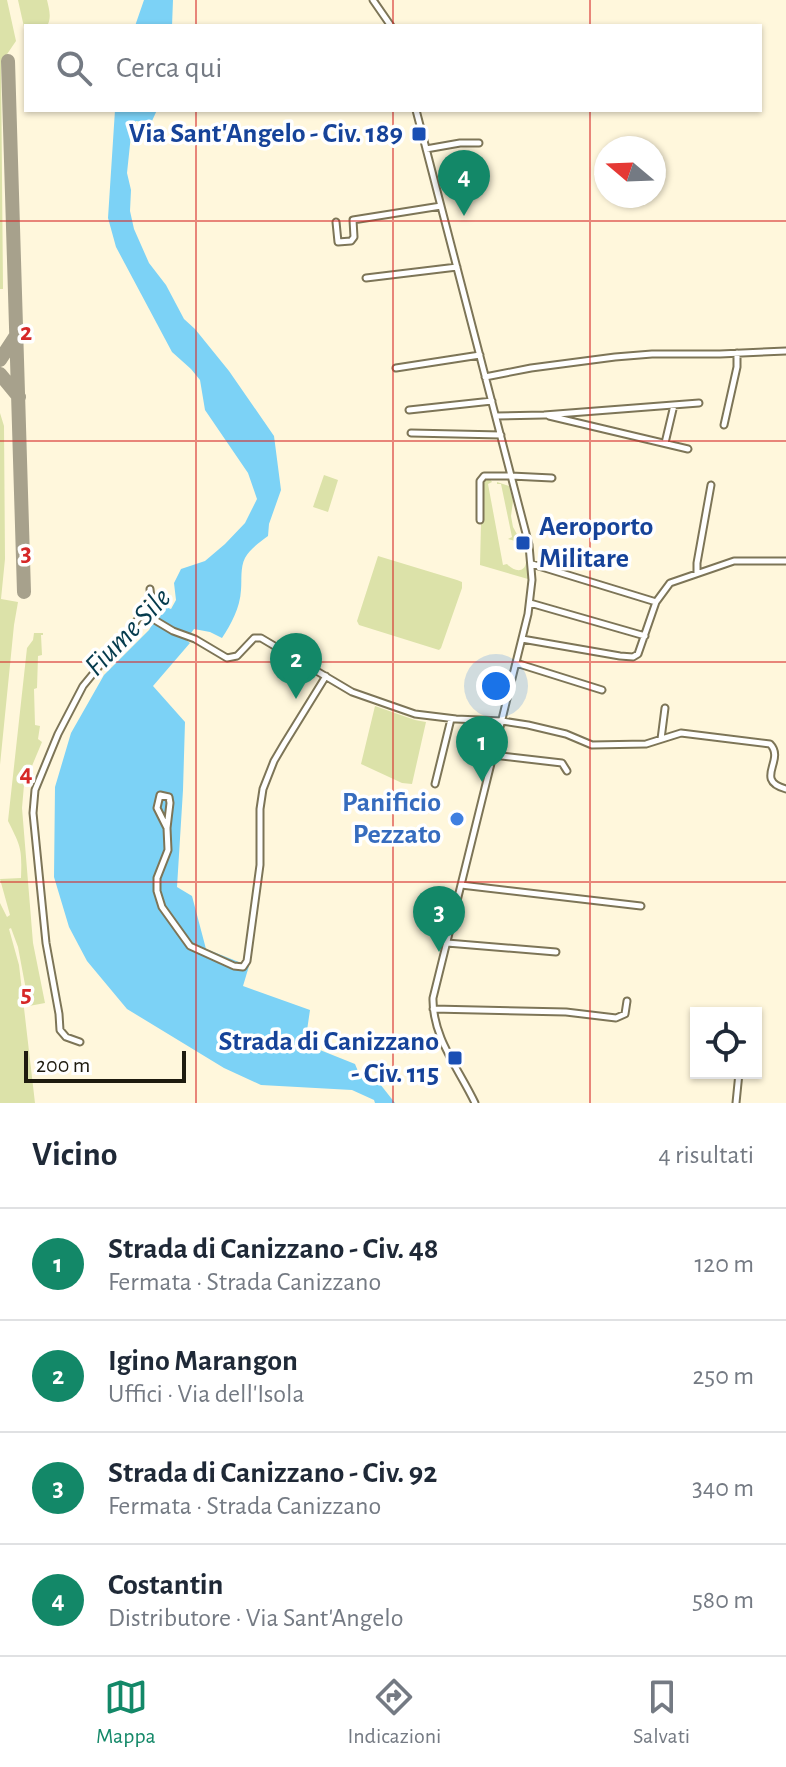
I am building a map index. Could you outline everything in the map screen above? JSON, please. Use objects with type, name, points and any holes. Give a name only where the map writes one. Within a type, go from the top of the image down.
[{"type":"street","points":[[373,0],[382,6],[390,24]]},
{"type":"street","points":[[417,112],[532,564],[530,603],[522,639],[434,992],[433,1009],[440,1037],[475,1103]]},
{"type":"street","points":[[426,149],[479,143]]},
{"type":"street","points":[[336,222],[338,242],[351,241],[354,237],[353,220],[441,206]]},
{"type":"street","points":[[366,278],[457,267]]},
{"type":"street","points":[[485,377],[615,357],[786,351]]},
{"type":"street","points":[[724,425],[737,367],[737,353]]},
{"type":"street","points":[[396,368],[480,355]]},
{"type":"street","points":[[409,410],[492,401]]},
{"type":"street","points":[[496,416],[699,403]]},
{"type":"street","points":[[665,443],[674,405]]},
{"type":"street","points":[[544,415],[688,449]]},
{"type":"street","points":[[411,433],[501,435]]},
{"type":"street","points":[[480,520],[481,479],[485,476],[552,478]]},
{"type":"street","points":[[697,573],[711,485]]},
{"type":"street","points":[[522,639],[629,657],[638,654],[656,602],[670,583],[734,561],[786,561]]},
{"type":"street","points":[[532,564],[656,602]]},
{"type":"street","points":[[80,1042],[61,1034],[60,1030],[46,943],[33,801],[42,771],[83,686],[143,613],[151,599],[150,589]]},
{"type":"street","points":[[530,603],[645,636]]},
{"type":"street","points":[[143,613],[229,659],[237,656],[252,640],[261,638],[352,692],[415,714],[528,725],[566,734],[592,745],[646,744],[681,733],[770,744],[776,753],[772,782],[786,789]]},
{"type":"street","points":[[516,663],[602,690]]},
{"type":"street","points":[[167,828],[157,808],[160,795],[169,797],[170,803],[168,850],[157,878],[162,907],[190,946],[243,967],[247,961],[260,865],[263,789],[279,752],[326,676]]},
{"type":"street","points":[[661,739],[665,708]]},
{"type":"street","points":[[435,784],[451,719]]},
{"type":"street","points":[[493,755],[562,763],[567,771]]},
{"type":"street","points":[[461,885],[641,906]]},
{"type":"street","points":[[447,943],[556,952]]},
{"type":"street","points":[[433,1009],[566,1012],[616,1018],[625,1014],[627,1001]]},
{"type":"street","points":[[736,1103],[738,1079]]},
{"type":"green space","points":[[0,0],[7,0],[16,41],[1,63],[3,289],[0,289]]},
{"type":"green space","points":[[18,0],[47,0],[48,24],[24,24],[24,27]]},
{"type":"green space","points":[[0,413],[4,426],[5,559],[1,599],[18,602],[0,765]]},
{"type":"green space","points":[[324,475],[338,480],[328,512],[313,507]]},
{"type":"green space","points":[[484,479],[492,482],[488,484],[503,565],[521,570],[526,560],[528,579],[480,565]]},
{"type":"green space","points":[[497,482],[509,486],[513,501],[513,527],[522,543],[508,539],[512,537],[501,484]]},
{"type":"green space","points":[[378,556],[462,582],[439,650],[359,625],[357,621]]},
{"type":"green space","points":[[34,633],[43,633],[42,655],[38,656],[37,688],[34,689],[35,725],[40,726],[38,739],[42,742],[24,785],[22,808],[33,943],[45,1003],[29,1006],[18,947],[11,928],[19,965],[35,1103],[0,1103],[0,903],[7,917],[10,915],[0,879],[21,878],[20,848],[8,821],[27,648]]},
{"type":"green space","points":[[375,706],[426,722],[412,784],[402,783],[361,764]]},
{"type":"water","points":[[144,0],[173,0],[172,24],[136,24]]},
{"type":"water","points":[[115,112],[156,112],[149,123],[136,121],[131,135],[127,173],[134,229],[149,263],[166,285],[184,319],[229,371],[274,436],[281,490],[268,536],[252,549],[243,562],[239,603],[222,638],[194,629],[186,640],[190,643],[153,686],[185,722],[177,887],[192,896],[206,949],[249,966],[243,986],[310,1010],[305,1044],[355,1064],[360,1076],[380,1084],[395,1103],[375,1103],[352,1090],[261,1085],[224,1068],[127,1009],[87,961],[69,927],[54,877],[55,787],[71,733],[104,675],[149,630],[163,606],[171,609],[176,600],[174,583],[181,569],[205,561],[225,544],[245,523],[257,499],[248,473],[205,410],[200,380],[172,352],[116,247],[108,218]]},
{"type":"taxiway","points":[[8,61],[24,592]]},
{"type":"taxiway","points":[[0,360],[17,334]]},
{"type":"taxiway","points":[[0,374],[19,397]]},
{"type":"place","name":"Via Sant'Angelo - Civ. 189","points":[[419,134]]},
{"type":"place","name":"Costantin","points":[[464,216]]},
{"type":"place","name":"Aeroporto Militare","points":[[523,543]]},
{"type":"place","name":"Igino Marangon","points":[[296,699]]},
{"type":"place","name":"Strada di Canizzano - Civ. 48","points":[[482,782]]},
{"type":"place","name":"Panificio Pezzato","points":[[457,819]]},
{"type":"place","name":"Strada di Canizzano - Civ. 92","points":[[439,952]]},
{"type":"place","name":"Strada di Canizzano - Civ. 115","points":[[455,1058]]},
{"type":"water label","name":"Fiume Sile","points":[[128,632]]}]
